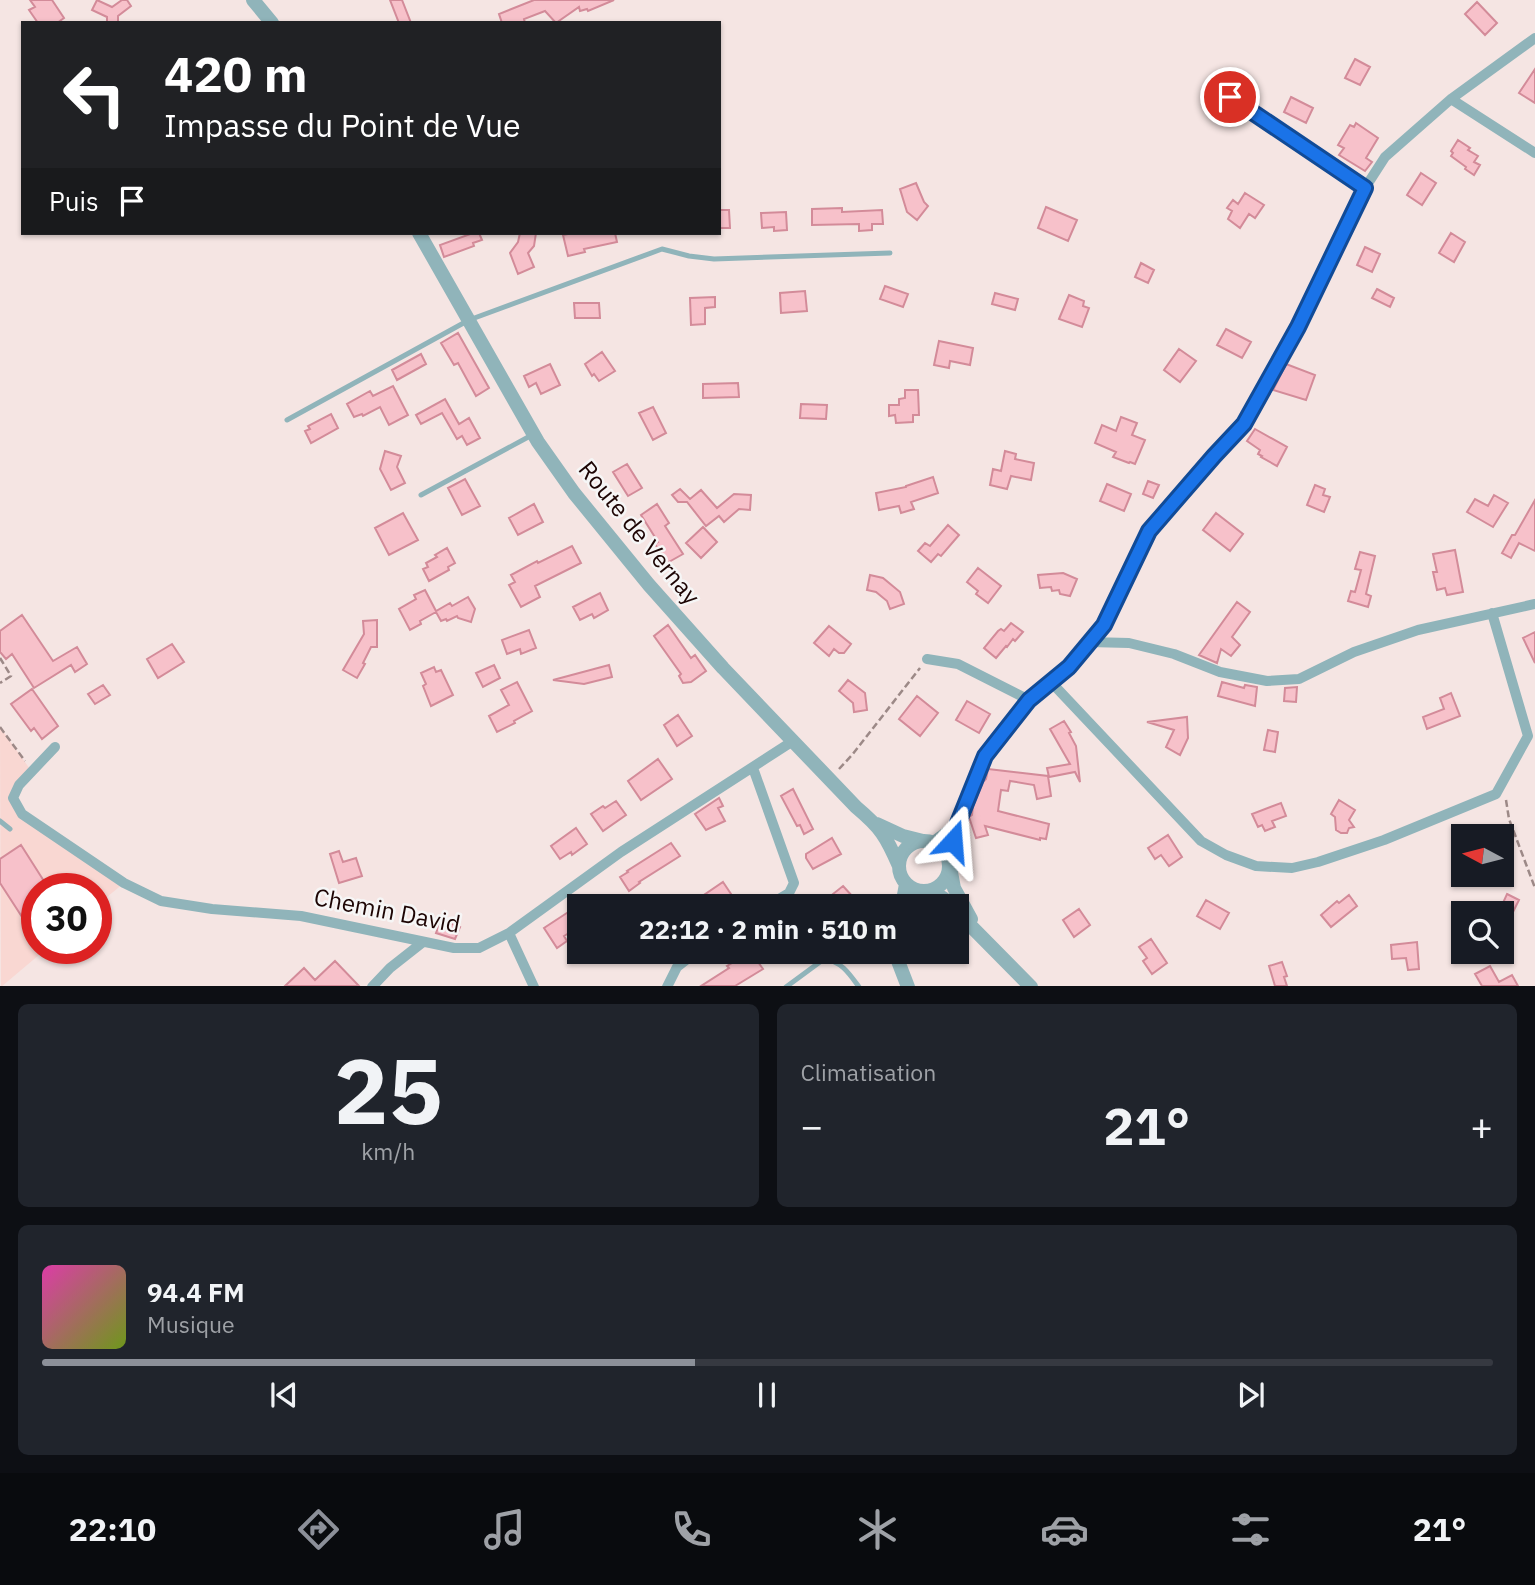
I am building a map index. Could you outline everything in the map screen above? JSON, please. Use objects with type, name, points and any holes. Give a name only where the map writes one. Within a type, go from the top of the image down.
[{"type":"street","points":[[253,0],[270,21]]},
{"type":"street","points":[[924,894],[944,882],[958,823],[985,756],[1029,700],[1069,667],[1104,625],[1149,531],[1244,424],[1298,327],[1365,188],[1385,157],[1451,99],[1535,38]]},
{"type":"street","points":[[1451,99],[1535,153]]},
{"type":"street","name":"Route de Vernay","points":[[420,235],[533,435],[574,493],[649,585],[723,668],[856,807],[876,824],[888,840],[899,866]]},
{"type":"street","points":[[1089,642],[1129,643],[1174,654],[1220,672],[1267,681],[1299,679],[1354,652],[1418,630],[1535,604]]},
{"type":"street","points":[[1051,682],[1201,841],[1226,855],[1256,866],[1292,868],[1384,840],[1496,794],[1528,736],[1492,613]]},
{"type":"street","points":[[927,659],[958,664],[1029,700]]},
{"type":"street","name":"Chemin David","points":[[55,747],[19,785],[13,798],[22,814],[124,883],[162,901],[212,909],[301,916],[454,948],[479,948],[509,933],[621,852],[793,741]]},
{"type":"street","points":[[753,768],[794,883],[787,894]]},
{"type":"street","points":[[934,894],[906,884],[900,872],[901,858],[910,845],[929,842],[958,823]]},
{"type":"street","name":"Route de Vernay","points":[[876,824],[903,836],[929,842]]},
{"type":"street","points":[[929,842],[943,849],[954,888],[976,929]]},
{"type":"street","points":[[904,894],[906,884]]},
{"type":"street","points":[[969,923],[1031,986]]},
{"type":"street","points":[[509,933],[534,986]]},
{"type":"street","points":[[372,986],[423,942]]},
{"type":"street","points":[[667,986],[681,964]]},
{"type":"street","points":[[899,964],[908,986]]},
{"type":"lane","points":[[1230,97],[1365,188]]},
{"type":"lane","points":[[287,420],[469,320],[662,249],[714,259],[890,253]]},
{"type":"lane","points":[[421,495],[533,435]]},
{"type":"lane","points":[[0,821],[10,829]]},
{"type":"lane","points":[[786,986],[824,959],[841,964],[859,986]]},
{"type":"path","points":[[0,658],[11,676],[0,683]]},
{"type":"path","points":[[830,779],[927,659]]},
{"type":"path","points":[[0,727],[32,772]]},
{"type":"path","points":[[1503,783],[1509,819],[1535,888]]},
{"type":"shaded area","points":[[0,727],[32,772],[13,798],[22,814],[109,873],[21,873],[21,964],[28,964],[2,986]]},
{"type":"shaded area","points":[[112,875],[124,883],[112,893]]},
{"type":"building","points":[[30,0],[52,0],[64,18],[60,21],[37,21],[29,10],[35,7]]},
{"type":"building","points":[[97,0],[112,7],[122,0],[127,0],[131,6],[118,16],[118,21],[107,21],[107,17],[92,10]]},
{"type":"building","points":[[390,0],[402,0],[410,21],[398,21]]},
{"type":"building","points":[[534,0],[614,0],[588,11],[580,11],[579,7],[559,21],[554,21],[545,11],[524,21],[501,21],[499,14]]},
{"type":"building","points":[[1477,2],[1497,23],[1485,35],[1465,14]]},
{"type":"building","points":[[1355,59],[1370,67],[1360,85],[1345,78]]},
{"type":"building","points":[[1535,69],[1535,103],[1519,93]]},
{"type":"building","points":[[1291,97],[1313,108],[1306,123],[1284,112]]},
{"type":"building","points":[[1356,123],[1378,138],[1366,158],[1372,162],[1365,171],[1339,155],[1344,148],[1338,145],[1350,125],[1354,127]]},
{"type":"building","points":[[1458,140],[1478,156],[1474,162],[1480,165],[1474,175],[1451,156]]},
{"type":"building","points":[[1421,173],[1436,183],[1422,205],[1407,195]]},
{"type":"building","points":[[916,183],[928,206],[917,220],[907,212],[900,189]]},
{"type":"building","points":[[1245,193],[1264,205],[1255,218],[1249,214],[1240,228],[1228,219],[1232,211],[1227,208],[1233,200],[1238,204]]},
{"type":"building","points":[[1046,207],[1077,220],[1068,241],[1038,228]]},
{"type":"building","points":[[842,208],[842,212],[882,210],[883,224],[872,224],[872,230],[859,231],[859,224],[812,225],[812,209]]},
{"type":"building","points":[[721,210],[729,210],[730,228],[721,228]]},
{"type":"building","points":[[786,212],[787,230],[762,228],[761,213]]},
{"type":"building","points":[[1451,233],[1465,242],[1454,262],[1439,253]]},
{"type":"building","points":[[468,235],[480,235],[482,240],[473,243],[474,246],[444,257],[440,245]]},
{"type":"building","points":[[520,235],[536,235],[534,246],[528,253],[534,267],[518,274],[510,253]]},
{"type":"building","points":[[563,235],[615,235],[617,242],[584,249],[585,252],[568,256]]},
{"type":"building","points":[[1365,247],[1380,254],[1372,272],[1357,265]]},
{"type":"building","points":[[1141,263],[1154,270],[1148,283],[1135,277]]},
{"type":"building","points":[[885,286],[908,294],[903,307],[880,299]]},
{"type":"building","points":[[1377,289],[1394,298],[1390,307],[1372,298]]},
{"type":"building","points":[[805,291],[807,311],[781,313],[780,293]]},
{"type":"building","points":[[995,293],[1018,299],[1015,310],[992,304]]},
{"type":"building","points":[[1069,295],[1084,301],[1083,306],[1089,308],[1082,327],[1059,319]]},
{"type":"building","points":[[715,297],[715,307],[705,308],[705,324],[691,325],[690,298]]},
{"type":"building","points":[[574,303],[599,303],[600,318],[575,318]]},
{"type":"building","points":[[1226,329],[1251,342],[1242,358],[1217,345]]},
{"type":"building","points":[[458,333],[489,388],[476,396],[458,363],[454,365],[441,343]]},
{"type":"building","points":[[939,341],[973,348],[970,365],[950,361],[949,368],[934,365]]},
{"type":"building","points":[[1179,349],[1196,361],[1180,382],[1164,370]]},
{"type":"building","points":[[602,352],[615,371],[599,381],[594,374],[592,376],[585,364]]},
{"type":"building","points":[[421,354],[426,364],[397,380],[392,370]]},
{"type":"building","points":[[550,364],[560,385],[541,394],[536,383],[529,387],[524,376]]},
{"type":"building","points":[[1286,364],[1315,375],[1306,400],[1273,390]]},
{"type":"building","points":[[738,383],[739,397],[703,398],[703,384]]},
{"type":"building","points":[[393,386],[408,415],[389,425],[380,407],[363,416],[354,417],[347,404],[370,391],[373,396]]},
{"type":"building","points":[[905,390],[918,390],[919,415],[913,415],[913,422],[896,423],[895,415],[889,416],[889,405],[899,405],[899,399],[905,398]]},
{"type":"building","points":[[445,399],[459,424],[469,418],[480,438],[467,445],[462,436],[457,439],[442,413],[421,424],[416,415]]},
{"type":"building","points":[[801,404],[827,405],[826,419],[800,418]]},
{"type":"building","points":[[653,407],[666,433],[653,440],[639,413]]},
{"type":"building","points":[[331,414],[338,428],[311,443],[305,431],[310,429],[308,426]]},
{"type":"building","points":[[1121,417],[1137,423],[1132,435],[1145,440],[1135,464],[1113,457],[1116,452],[1095,443],[1102,425],[1116,431]]},
{"type":"building","points":[[1255,429],[1287,447],[1277,466],[1261,457],[1258,454],[1260,450],[1247,441]]},
{"type":"building","points":[[385,451],[401,456],[397,467],[405,483],[391,490],[380,469]]},
{"type":"building","points":[[1005,451],[1016,454],[1015,459],[1034,463],[1031,480],[1011,476],[1007,489],[990,485],[993,469],[1001,471]]},
{"type":"building","points":[[627,464],[642,488],[628,496],[613,472]]},
{"type":"building","points":[[933,477],[938,493],[911,502],[914,509],[901,513],[899,506],[879,510],[876,493],[906,487]]},
{"type":"building","points":[[465,479],[480,506],[462,515],[448,488]]},
{"type":"building","points":[[1148,481],[1159,485],[1153,498],[1143,494]]},
{"type":"building","points":[[1107,484],[1131,494],[1124,511],[1100,501]]},
{"type":"building","points":[[1315,485],[1325,489],[1323,495],[1330,497],[1324,512],[1307,505]]},
{"type":"building","points":[[680,489],[690,499],[701,490],[717,508],[734,494],[751,495],[750,510],[739,509],[724,522],[719,516],[706,526],[687,502],[678,502],[672,495]]},
{"type":"building","points":[[1494,495],[1508,503],[1493,527],[1467,512],[1475,499],[1488,506]]},
{"type":"building","points":[[1535,500],[1535,551],[1519,543],[1511,558],[1502,553]]},
{"type":"building","points":[[534,504],[543,522],[518,535],[509,518]]},
{"type":"building","points":[[657,504],[669,523],[665,526],[683,554],[667,563],[641,515]]},
{"type":"building","points":[[403,513],[418,540],[389,555],[375,528]]},
{"type":"building","points":[[1216,513],[1243,534],[1230,551],[1203,530]]},
{"type":"building","points":[[948,525],[959,535],[941,556],[938,554],[931,562],[918,551],[925,543],[930,546]]},
{"type":"building","points":[[703,527],[717,542],[701,558],[686,543]]},
{"type":"building","points":[[572,546],[581,563],[535,586],[540,597],[521,607],[509,585],[515,582],[511,575]]},
{"type":"building","points":[[447,548],[455,563],[448,567],[449,570],[429,581],[423,569],[428,567],[426,563]]},
{"type":"building","points":[[1455,550],[1463,592],[1447,595],[1445,588],[1437,590],[1433,554]]},
{"type":"building","points":[[1360,552],[1375,556],[1366,594],[1371,596],[1368,607],[1348,601],[1351,591],[1355,592],[1361,570],[1355,569]]},
{"type":"building","points":[[978,568],[1001,586],[988,603],[976,594],[978,591],[967,582]]},
{"type":"building","points":[[1063,573],[1077,579],[1070,596],[1060,594],[1059,590],[1052,591],[1051,587],[1040,588],[1038,575]]},
{"type":"building","points":[[870,575],[883,578],[900,592],[904,604],[890,609],[887,601],[876,592],[867,590]]},
{"type":"building","points":[[425,590],[436,611],[468,597],[475,609],[471,622],[457,616],[441,621],[436,612],[410,630],[399,609],[416,599],[414,595]]},
{"type":"building","points":[[600,593],[608,610],[594,618],[592,614],[580,620],[573,607]]},
{"type":"building","points":[[1237,602],[1250,612],[1232,637],[1240,645],[1231,656],[1221,649],[1217,663],[1199,655]]},
{"type":"building","points":[[22,615],[53,661],[77,647],[87,664],[75,672],[71,665],[34,688],[12,654],[6,659],[0,652],[0,631]]},
{"type":"building","points":[[377,620],[377,647],[371,647],[357,678],[343,670],[364,634],[363,621]]},
{"type":"building","points":[[1011,623],[1023,632],[996,658],[984,648],[998,631],[1004,631]]},
{"type":"building","points":[[668,625],[691,658],[695,655],[706,671],[691,682],[683,683],[679,676],[681,674],[654,636]]},
{"type":"building","points":[[829,626],[851,644],[844,653],[834,649],[829,656],[814,643]]},
{"type":"building","points":[[529,630],[536,648],[521,654],[520,649],[507,654],[502,640]]},
{"type":"building","points":[[1535,632],[1535,663],[1523,638]]},
{"type":"building","points":[[172,644],[184,662],[158,678],[147,659]]},
{"type":"building","points":[[494,665],[500,678],[483,687],[476,673]]},
{"type":"building","points":[[609,665],[612,677],[584,684],[553,680]]},
{"type":"building","points":[[434,667],[436,672],[441,670],[453,695],[431,706],[421,673]]},
{"type":"building","points":[[848,680],[865,693],[867,710],[854,712],[853,703],[839,691]]},
{"type":"building","points":[[517,682],[532,711],[497,732],[489,716],[509,705],[501,690]]},
{"type":"building","points":[[1222,682],[1244,688],[1245,685],[1257,687],[1255,706],[1218,696]]},
{"type":"building","points":[[103,685],[110,695],[95,704],[88,694]]},
{"type":"building","points":[[1297,687],[1296,702],[1284,701],[1285,688]]},
{"type":"building","points":[[32,689],[58,726],[42,739],[34,728],[31,731],[11,704]]},
{"type":"building","points":[[1451,693],[1460,716],[1427,729],[1423,717],[1444,709],[1440,698]]},
{"type":"building","points":[[917,696],[938,713],[920,736],[899,719]]},
{"type":"building","points":[[967,701],[990,714],[979,733],[956,720]]},
{"type":"building","points":[[678,715],[692,736],[677,746],[664,725]]},
{"type":"building","points":[[1187,717],[1188,738],[1180,755],[1166,747],[1174,730],[1147,722]]},
{"type":"building","points":[[1064,721],[1076,746],[1080,782],[1075,772],[1049,777],[1047,768],[1070,764],[1050,729]]},
{"type":"building","points":[[1268,730],[1278,732],[1275,752],[1264,750]]},
{"type":"building","points":[[658,759],[672,779],[641,800],[628,781]]},
{"type":"building","points":[[988,769],[1048,776],[1051,796],[1037,799],[1034,785],[1010,781],[1008,791],[1001,790],[998,811],[1049,824],[1046,839],[1040,840],[985,826],[988,835],[976,838],[969,817]]},
{"type":"building","points":[[793,789],[813,829],[804,834],[781,796]]},
{"type":"building","points":[[719,798],[723,806],[718,808],[725,821],[706,830],[695,814]]},
{"type":"building","points":[[1339,800],[1355,810],[1349,820],[1354,827],[1349,828],[1347,833],[1336,830],[1335,817],[1331,814]]},
{"type":"building","points":[[616,801],[626,815],[603,831],[591,814]]},
{"type":"building","points":[[1281,803],[1286,816],[1272,821],[1275,827],[1265,831],[1262,825],[1258,827],[1252,814]]},
{"type":"building","points":[[576,828],[587,844],[572,855],[571,852],[560,859],[551,846]]},
{"type":"building","points":[[1168,835],[1182,857],[1169,866],[1161,855],[1155,859],[1148,848]]},
{"type":"building","points":[[832,838],[841,854],[813,869],[806,854]]},
{"type":"building","points":[[671,843],[680,856],[629,891],[620,877]]},
{"type":"building","points":[[21,845],[39,873],[21,873],[21,915],[0,883],[0,859]]},
{"type":"building","points":[[339,851],[343,862],[356,858],[362,876],[339,883],[330,854]]},
{"type":"building","points":[[723,882],[731,894],[705,894]]},
{"type":"building","points":[[843,886],[850,894],[833,894]]},
{"type":"building","points":[[1507,894],[1519,900],[1514,910],[1514,901],[1504,901]]},
{"type":"building","points":[[1349,895],[1357,906],[1331,927],[1321,915]]},
{"type":"building","points":[[1206,900],[1229,913],[1220,929],[1197,916]]},
{"type":"building","points":[[1079,909],[1090,925],[1074,937],[1063,920]]},
{"type":"building","points":[[567,913],[567,934],[564,936],[567,941],[557,948],[544,928]]},
{"type":"building","points":[[441,920],[460,927],[455,939],[436,933]]},
{"type":"building","points":[[1151,939],[1167,963],[1152,974],[1143,961],[1147,958],[1139,947]]},
{"type":"building","points":[[1417,942],[1419,969],[1408,970],[1406,958],[1392,959],[1391,945]]},
{"type":"building","points":[[335,961],[359,986],[285,986],[304,968],[315,980]]},
{"type":"building","points":[[1282,962],[1287,986],[1275,986],[1269,966]]},
{"type":"building","points":[[759,964],[763,969],[735,986],[701,986],[729,968],[727,966]]},
{"type":"building","points":[[1490,966],[1499,982],[1512,975],[1518,986],[1482,986],[1475,974]]},
{"type":"route","points":[[953,841],[985,756],[1029,700],[1069,667],[1104,625],[1149,531],[1244,424],[1298,327],[1365,188],[1230,97]]}]
